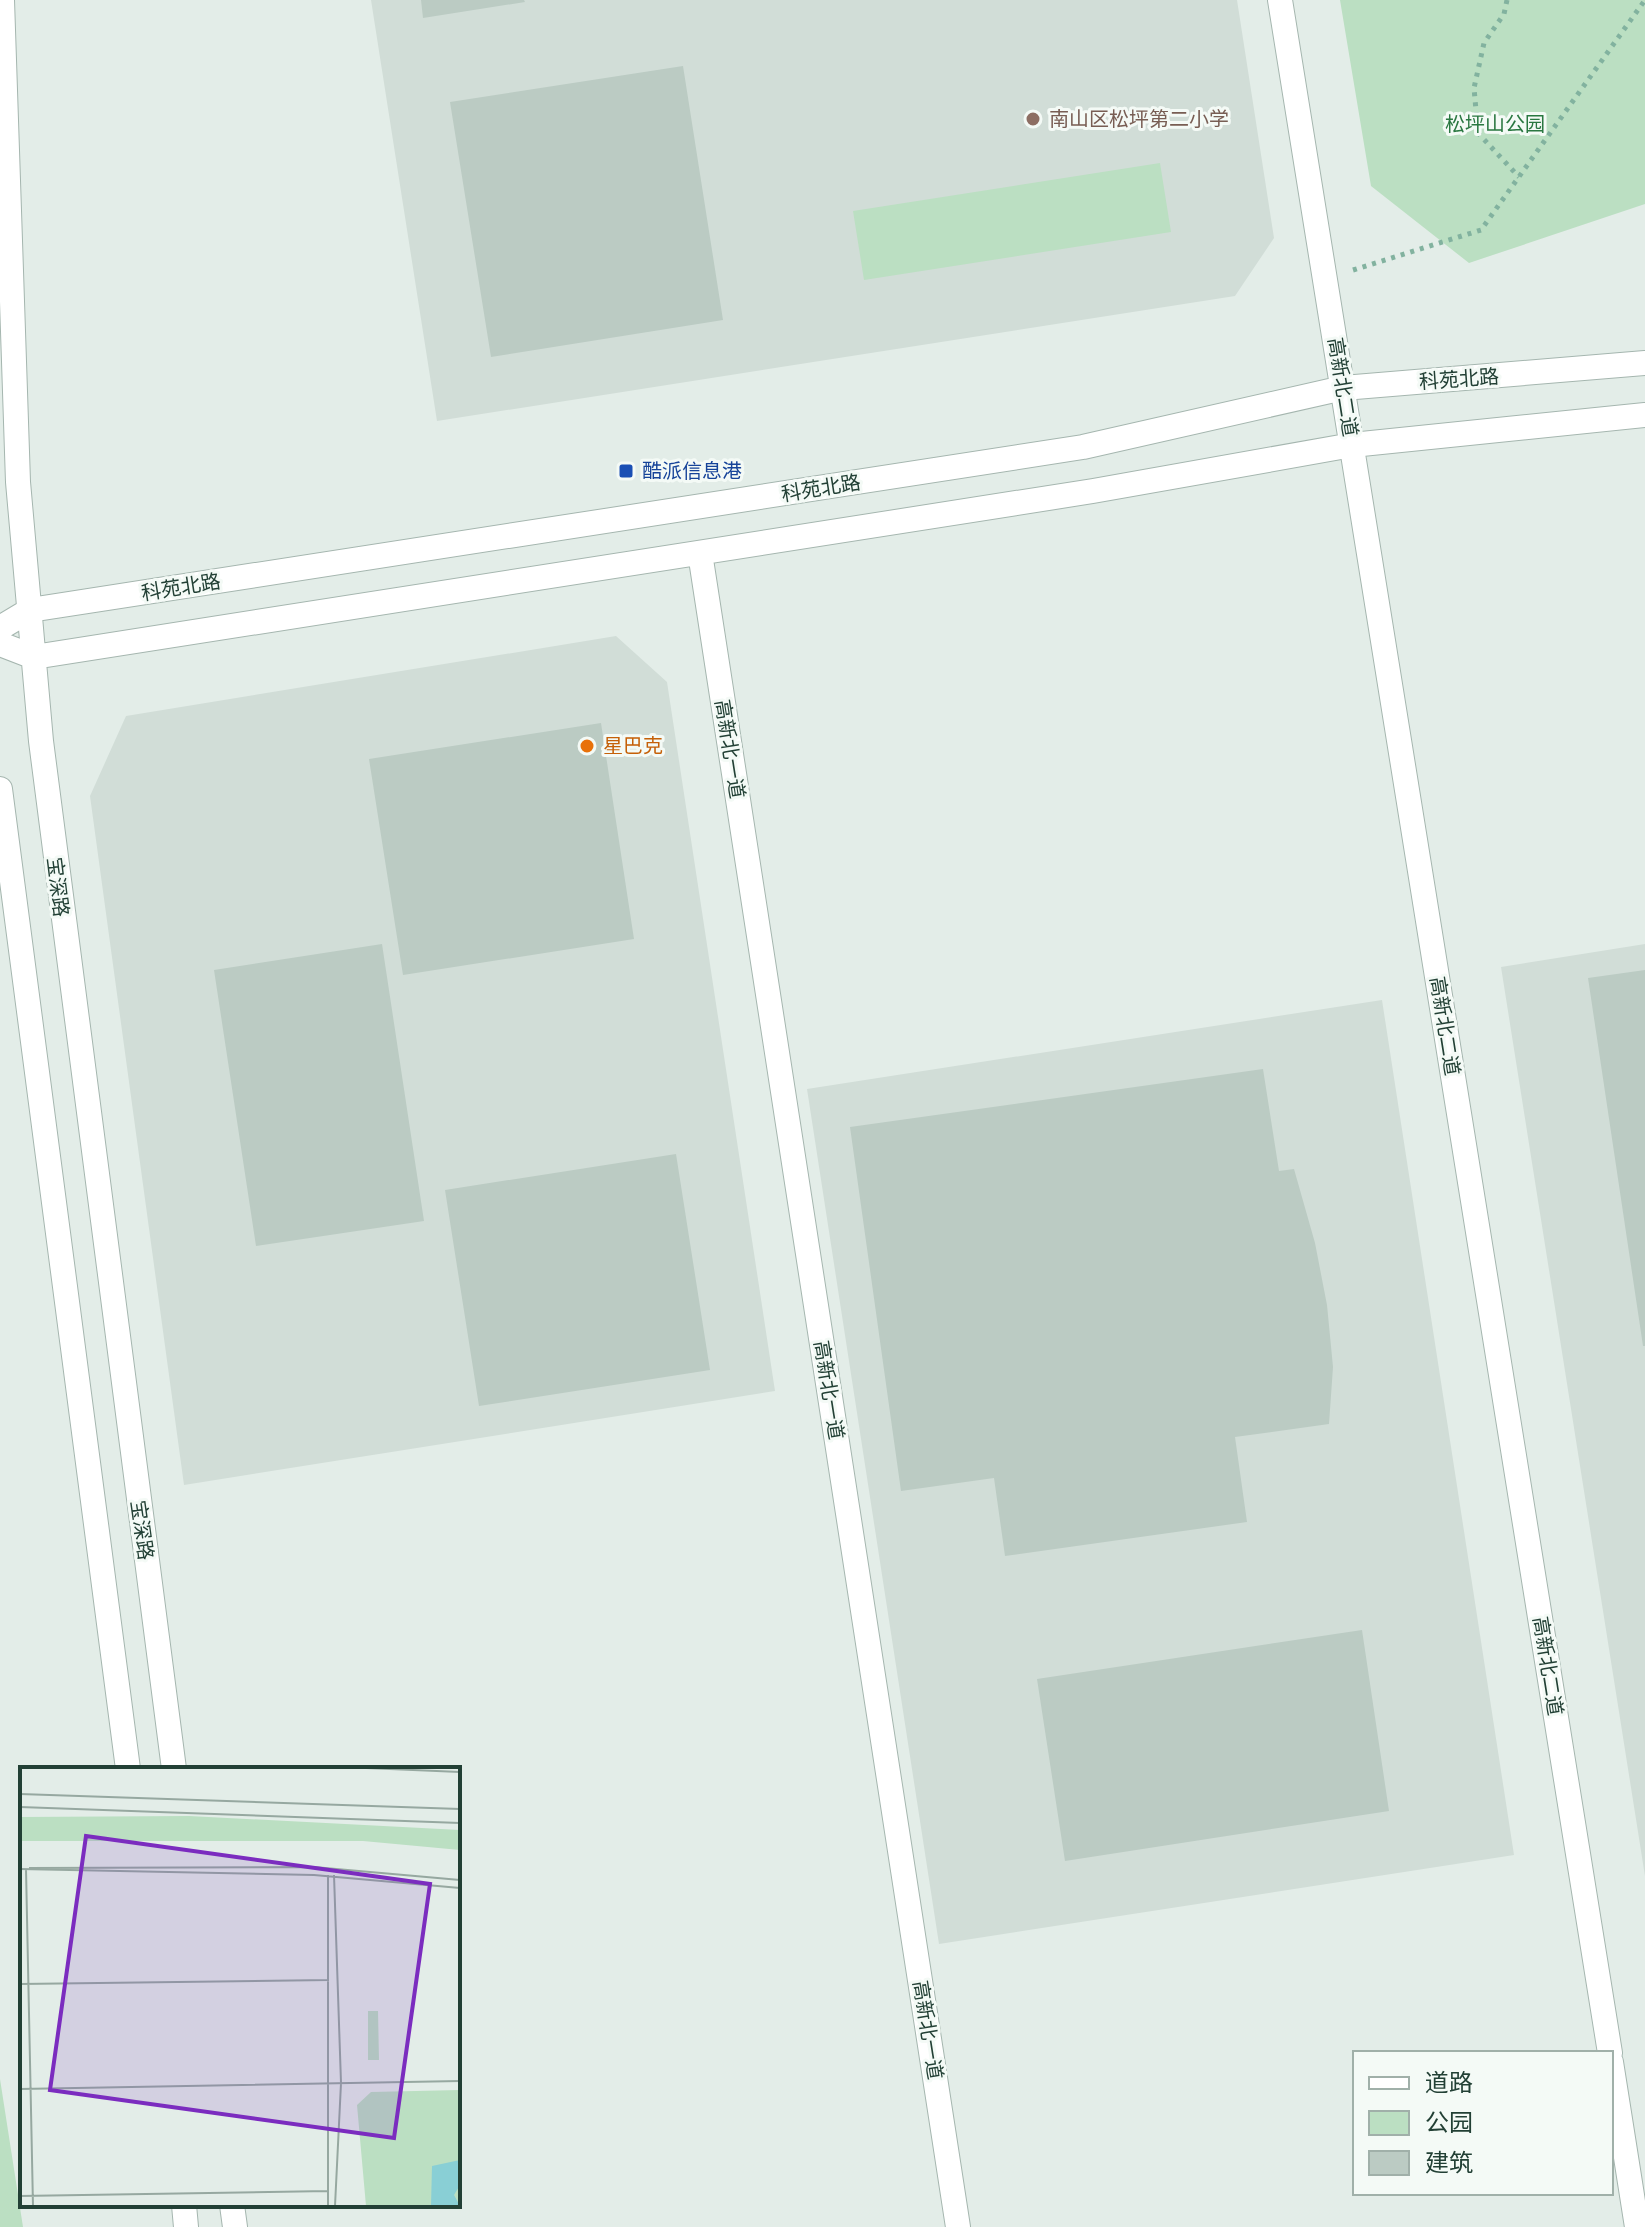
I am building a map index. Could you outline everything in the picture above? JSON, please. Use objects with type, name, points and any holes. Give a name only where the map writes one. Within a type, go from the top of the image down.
[{"type":"street","name":"宝深路","points":[[2,0],[18,482],[34,657],[54,861],[174,1767]]},
{"type":"street","name":"高新北二道","points":[[1280,0],[1610,2051]]},
{"type":"street","name":"科苑北路","points":[[0,628],[30,610],[1083,447],[1343,388],[1645,363]]},
{"type":"street","points":[[0,644],[34,657],[1093,491],[1352,445],[1645,415]]},
{"type":"street","name":"高新北一道","points":[[700,553],[958,2227]]},
{"type":"street","points":[[0,789],[128,1767]]},
{"type":"street","points":[[1613,2075],[1637,2227]]},
{"type":"street","points":[[184,2207],[186,2227]]},
{"type":"street","points":[[232,2207],[235,2227]]},
{"type":"path","points":[[1507,0],[1504,14],[1484,43],[1474,88],[1478,133],[1519,177]]},
{"type":"path","points":[[1325,279],[1481,230],[1645,0]]},
{"type":"shaded area","points":[[371,0],[1237,0],[1274,238],[1235,296],[437,421]]},
{"type":"shaded area","points":[[616,636],[667,682],[775,1391],[184,1485],[90,796],[126,716]]},
{"type":"shaded area","points":[[1645,944],[1645,1876],[1501,967]]},
{"type":"shaded area","points":[[1382,1000],[1514,1855],[939,1944],[807,1089]]},
{"type":"green space","name":"松坪山公园","points":[[1340,0],[1645,0],[1645,204],[1469,263],[1371,186]]},
{"type":"green space","points":[[1160,163],[1171,232],[864,280],[853,211]]},
{"type":"green space","points":[[0,2079],[23,2227],[0,2227]]},
{"type":"building","points":[[421,0],[524,0],[525,2],[423,18]]},
{"type":"building","points":[[683,66],[723,320],[491,357],[450,102]]},
{"type":"building","points":[[601,723],[634,939],[403,975],[369,759]]},
{"type":"building","points":[[382,944],[424,1221],[256,1246],[214,970]]},
{"type":"building","points":[[1645,970],[1645,1346],[1643,1346],[1588,978]]},
{"type":"building","points":[[1263,1069],[1279,1171],[1294,1169],[1315,1243],[1327,1305],[1333,1367],[1329,1424],[1235,1437],[1247,1522],[1005,1556],[994,1478],[901,1491],[850,1127]]},
{"type":"building","points":[[676,1154],[710,1370],[479,1406],[445,1190]]},
{"type":"building","points":[[1362,1630],[1389,1811],[1065,1861],[1037,1679]]},
{"type":"place","name":"南山区松坪第二小学","points":[[1033,119]]},
{"type":"place","name":"酷派信息港","points":[[626,471]]},
{"type":"place","name":"星巴克","points":[[587,746]]}]
